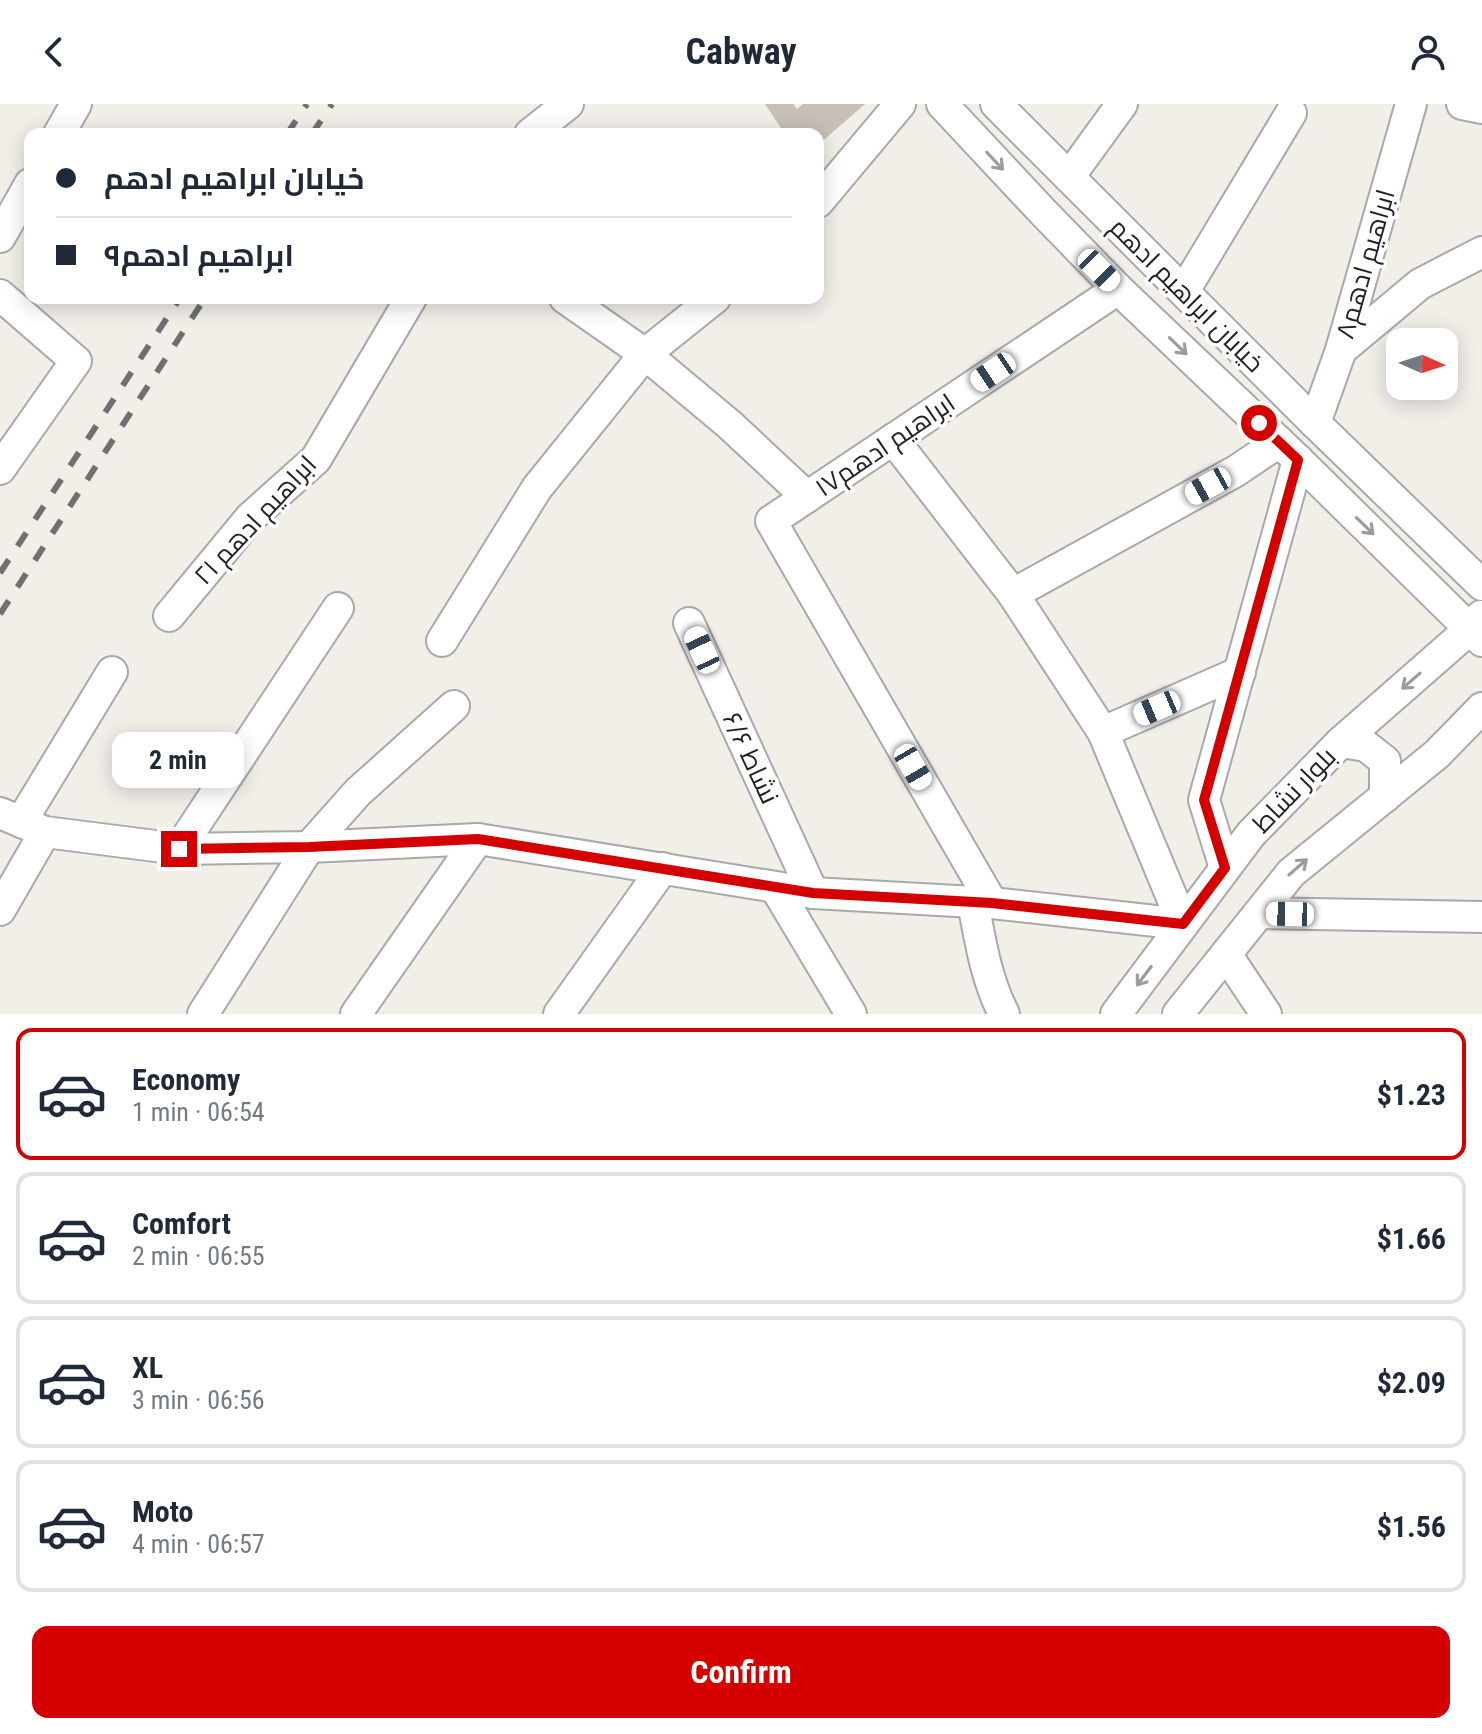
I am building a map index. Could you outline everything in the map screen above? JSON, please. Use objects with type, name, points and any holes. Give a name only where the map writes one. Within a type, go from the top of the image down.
[{"type":"street","points":[[62,128],[76,104]]},
{"type":"street","points":[[538,128],[568,104]]},
{"type":"street","points":[[824,195],[900,104]]},
{"type":"street","name":"خیابان ابراهیم ادهم","points":[[942,104],[1118,289],[1478,628]]},
{"type":"street","name":"خیابان ابراهیم ادهم","points":[[996,104],[1482,585]]},
{"type":"street","points":[[1069,177],[1122,104]]},
{"type":"street","name":"ابراهیم ادهم۸","points":[[1315,423],[1341,350],[1411,104]]},
{"type":"street","points":[[1462,104],[1482,108]]},
{"type":"street","points":[[1184,291],[1291,113]]},
{"type":"street","points":[[0,237],[24,195]]},
{"type":"street","points":[[1341,350],[1420,284],[1482,252]]},
{"type":"street","name":"ابراهیم ادهم۱۷","points":[[983,902],[771,521],[1118,289]]},
{"type":"street","points":[[0,295],[76,361],[0,469]]},
{"type":"street","name":"ابراهیم ادهم ۲۱","points":[[169,616],[250,518],[316,459],[407,304]]},
{"type":"street","points":[[574,304],[645,354],[730,425],[807,497]]},
{"type":"street","points":[[442,641],[537,488],[645,354],[708,304]]},
{"type":"street","points":[[22,822],[179,849],[478,839],[813,893],[983,902],[1183,924],[1103,732],[1013,594],[893,439]]},
{"type":"street","points":[[1013,594],[1236,471],[1289,451]]},
{"type":"street","points":[[1225,868],[1204,800],[1240,672],[1289,451]]},
{"type":"street","points":[[179,849],[338,608]]},
{"type":"street","name":"نشاط ۶/۶","points":[[689,623],[813,893]]},
{"type":"street","name":"بلوار نشاط","points":[[1116,1014],[1251,834],[1341,742],[1478,628]]},
{"type":"street","points":[[0,910],[22,822],[112,672]]},
{"type":"street","points":[[1103,732],[1240,672]]},
{"type":"street","points":[[203,1014],[309,847],[358,792],[454,706]]},
{"type":"street","points":[[1178,1014],[1291,873],[1437,754],[1482,708]]},
{"type":"street","points":[[1341,742],[1366,746],[1385,761],[1385,797]]},
{"type":"street","points":[[356,1014],[478,839]]},
{"type":"street","points":[[559,1014],[663,868]]},
{"type":"street","points":[[775,887],[851,1014]]},
{"type":"street","points":[[983,902],[981,949],[996,999],[1004,1014]]},
{"type":"street","points":[[1259,913],[1479,922]]},
{"type":"street","points":[[1226,954],[1266,1014]]},
{"type":"building","points":[[765,104],[793,104],[797,109],[803,104],[865,104],[824,140],[824,128],[781,128]]},
{"type":"railway","points":[[291,128],[307,104]]},
{"type":"railway","points":[[316,128],[332,104]]},
{"type":"railway","points":[[0,573],[176,304]]},
{"type":"railway","points":[[0,614],[201,304]]},
{"type":"route","points":[[179,849],[478,839],[813,893],[992,903],[1183,924],[1225,868],[1204,800],[1298,460],[1259,423]]}]
